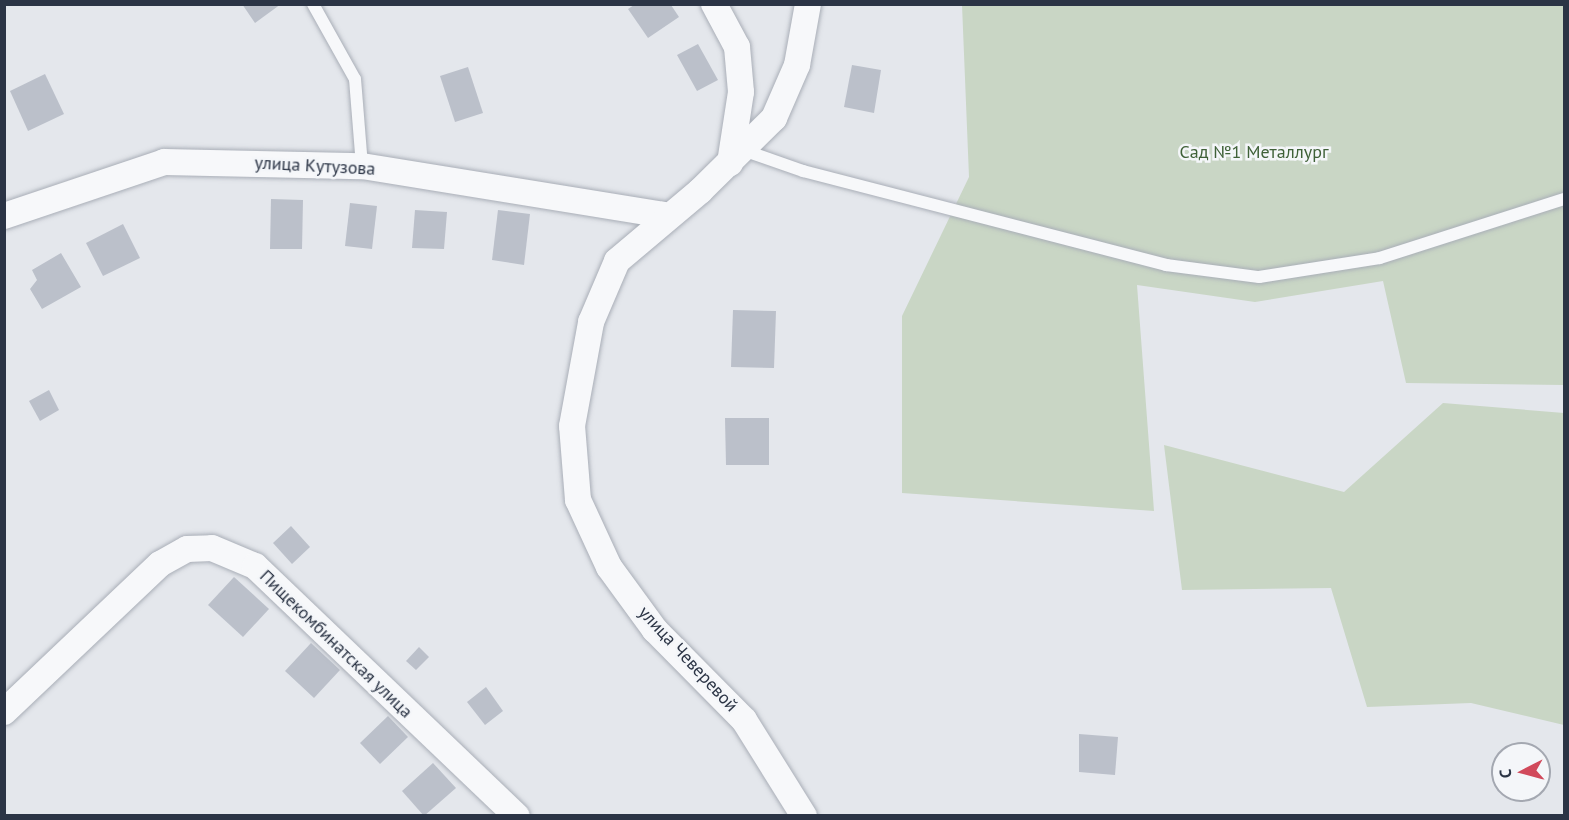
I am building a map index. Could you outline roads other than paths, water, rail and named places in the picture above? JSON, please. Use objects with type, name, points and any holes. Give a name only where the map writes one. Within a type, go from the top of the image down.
[{"type":"street","points":[[714,4],[737,47],[741,92],[737,157]]},
{"type":"street","name":"улица Чеверевой","points":[[804,816],[744,720],[655,630],[609,567],[578,500],[572,426],[591,322],[617,261],[666,216],[737,157],[774,118],[797,65],[808,4]]},
{"type":"street","name":"улица Кутузова","points":[[4,216],[164,162],[362,166],[666,216]]},
{"type":"street","name":"Пищекомбинатская улица","points":[[4,712],[160,564],[187,549],[212,548],[255,566],[517,816]]},
{"type":"lane","points":[[313,4],[355,79],[362,166]]},
{"type":"lane","points":[[737,157],[803,171],[1155,262],[1259,277],[1380,258],[1564,199]]},
{"type":"park label","name":"Сад №1 Металлург","points":[[1254,152]]}]
